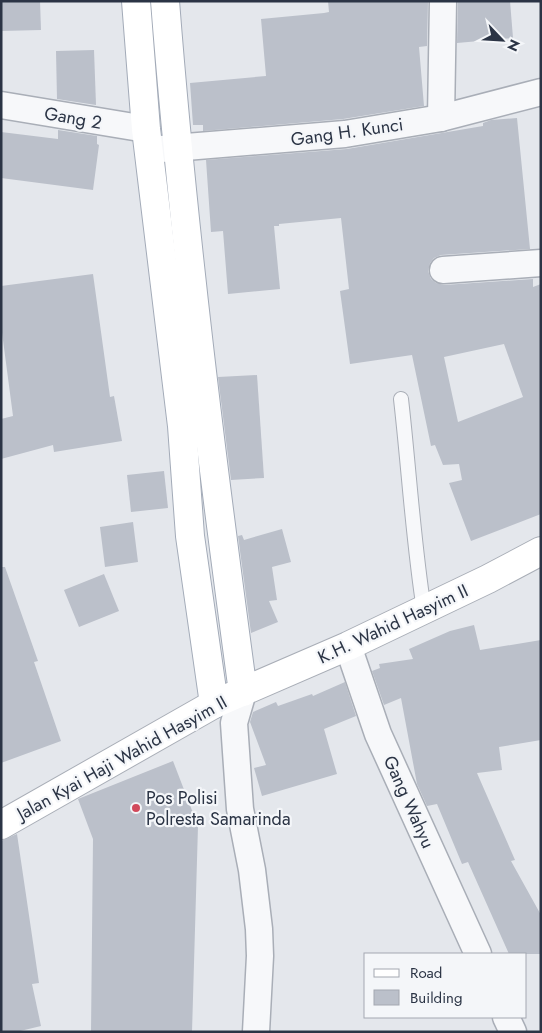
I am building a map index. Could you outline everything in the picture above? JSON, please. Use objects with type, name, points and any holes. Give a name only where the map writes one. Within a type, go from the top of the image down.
[{"type":"main road","points":[[136,1],[147,140],[182,426],[198,601],[214,704]]},
{"type":"main road","points":[[165,1],[177,150],[223,544],[243,692]]},
{"type":"main road","name":"K.H. Wahid Hasyim II","points":[[243,692],[348,646],[541,551]]},
{"type":"main road","name":"Jalan Kyai Haji Wahid Hasyim II","points":[[1,825],[214,704],[243,692]]},
{"type":"street","points":[[441,118],[443,1]]},
{"type":"street","name":"Gang H. Kunci","points":[[147,140],[177,150],[345,134],[441,118],[541,92]]},
{"type":"street","name":"Gang 2","points":[[1,105],[147,140]]},
{"type":"street","points":[[443,270],[541,262]]},
{"type":"street","name":"Gang Wahyu","points":[[348,646],[378,734],[478,953]]},
{"type":"street","points":[[243,692],[234,723],[240,808],[252,870],[259,929],[260,956],[256,1032]]},
{"type":"street","points":[[214,704],[234,723]]},
{"type":"street","points":[[506,1018],[513,1032]]},
{"type":"lane","points":[[401,399],[414,515],[416,555],[424,610]]},
{"type":"building","points":[[1,1],[40,1],[41,30],[1,31]]},
{"type":"building","points":[[328,1],[428,1],[427,46],[419,47],[424,106],[343,119],[203,131],[203,125],[193,125],[190,83],[266,76],[261,19],[329,12]]},
{"type":"building","points":[[458,1],[510,1],[513,38],[457,43]]},
{"type":"building","points":[[94,50],[96,105],[57,99],[56,51]]},
{"type":"building","points":[[517,118],[530,249],[441,255],[434,258],[430,263],[428,271],[431,279],[436,283],[444,285],[533,279],[533,287],[541,284],[541,514],[471,541],[449,483],[462,480],[459,464],[443,465],[435,445],[431,446],[412,355],[350,364],[340,291],[349,289],[341,218],[274,226],[280,289],[228,294],[223,231],[211,232],[206,160],[347,149],[483,126],[483,123],[491,120]],"holes":[[[504,344],[523,397],[458,422],[444,357]]]},
{"type":"building","points":[[58,130],[97,136],[97,144],[99,145],[93,190],[1,178],[1,132],[58,139]]},
{"type":"building","points":[[93,274],[110,397],[114,396],[122,441],[54,452],[53,445],[1,459],[1,419],[13,416],[1,325],[1,286]]},
{"type":"building","points":[[257,375],[264,478],[231,480],[218,377]]},
{"type":"building","points":[[164,471],[168,508],[131,512],[127,475]]},
{"type":"building","points":[[133,522],[138,562],[105,567],[100,527]]},
{"type":"building","points":[[282,529],[291,562],[272,567],[277,600],[269,601],[278,622],[251,633],[238,536],[242,535],[244,540]]},
{"type":"building","points":[[1,567],[5,567],[38,661],[34,662],[61,741],[1,763]]},
{"type":"building","points":[[104,574],[119,611],[79,627],[64,590]]},
{"type":"building","points":[[474,625],[480,650],[541,640],[541,740],[499,747],[502,770],[477,773],[515,860],[511,861],[541,915],[541,954],[509,953],[468,862],[462,864],[437,804],[427,806],[417,784],[401,698],[384,705],[372,671],[380,668],[379,664],[413,659],[409,649],[450,631]]},
{"type":"building","points":[[345,682],[356,716],[324,729],[337,774],[262,796],[254,768],[266,765],[250,722],[253,712],[276,702],[278,706],[312,694],[313,696]]},
{"type":"building","points":[[173,761],[198,826],[192,1032],[91,1032],[93,839],[78,799]]},
{"type":"building","points":[[17,834],[39,983],[32,984],[41,1026],[16,1032],[1,1032],[1,841]]},
{"type":"place","name":"Pos Polisi Polresta Samarinda","points":[[136,808]]}]
